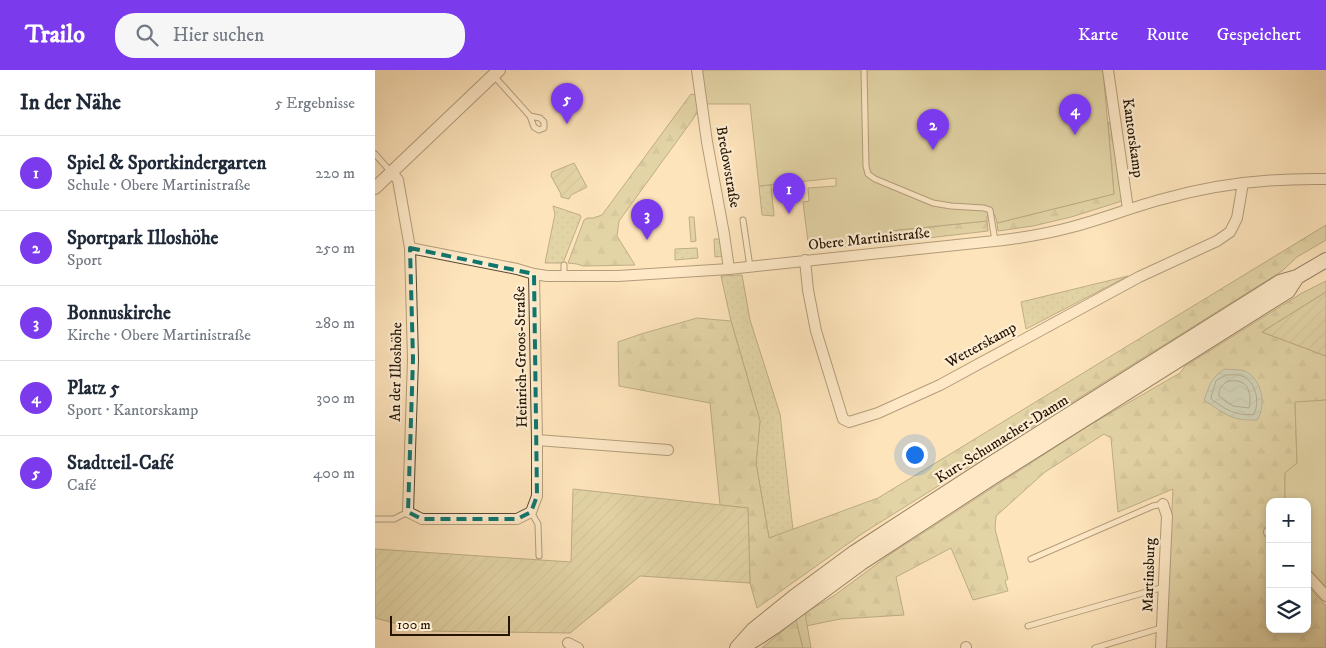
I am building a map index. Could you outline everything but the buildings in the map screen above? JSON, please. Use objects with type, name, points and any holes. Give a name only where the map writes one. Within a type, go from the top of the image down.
[{"type":"main road","name":"Kurt-Schumacher-Damm","points":[[738,648],[753,630],[793,597],[855,552],[1279,282],[1297,277],[1326,260]]},
{"type":"street","name":"Bredowstraße","points":[[697,70],[707,142],[729,269]]},
{"type":"street","name":"Kantorskamp","points":[[1108,70],[1128,209]]},
{"type":"street","points":[[375,188],[496,73]]},
{"type":"street","name":"An der Illoshöhe","points":[[392,172],[397,180],[410,248],[413,359],[408,512]]},
{"type":"street","name":"Obere Martinistraße","points":[[410,248],[547,276],[618,276],[729,269],[1036,236],[1072,227],[1164,198],[1205,189],[1289,179],[1326,179]]},
{"type":"street","name":"Wetterskamp","points":[[805,260],[815,331],[843,419],[851,427],[940,385],[1139,277],[1217,241],[1230,232],[1237,218],[1243,184]]},
{"type":"street","name":"Heinrich-Groos-Straße","points":[[531,512],[537,496],[535,274]]},
{"type":"street","name":"Heinrich-Groos-Straße","points":[[537,440],[668,450]]},
{"type":"street","name":"Martinsburg","points":[[1161,648],[1167,516],[1163,504]]},
{"type":"street","points":[[408,512],[422,519],[517,519],[531,512]]},
{"type":"street","points":[[1311,579],[1326,596]]},
{"type":"street","points":[[568,643],[578,648]]},
{"type":"lane","points":[[864,70],[866,166],[868,174],[875,179],[933,203],[990,210],[995,241]]},
{"type":"lane","points":[[496,73],[530,116]]},
{"type":"lane","points":[[375,154],[392,172]]},
{"type":"lane","points":[[743,220],[750,267]]},
{"type":"lane","points":[[564,265],[564,276]]},
{"type":"lane","points":[[1031,559],[1153,506],[1163,504]]},
{"type":"lane","points":[[375,519],[394,519],[408,512]]},
{"type":"lane","points":[[531,512],[538,524],[539,556]]},
{"type":"lane","points":[[1028,626],[1164,587]]},
{"type":"lane","points":[[1095,648],[1162,628]]},
{"type":"highlighted area","points":[[410,248],[534,274],[537,496],[531,512],[517,519],[422,519],[408,512],[413,359]]},
{"type":"green space","points":[[701,70],[1103,70],[1114,194],[997,223],[995,215],[987,216],[987,221],[889,231],[889,236],[875,238],[876,244],[809,250],[803,202],[809,201],[808,188],[836,186],[836,178],[759,186],[750,104],[706,104]]},
{"type":"green space","points":[[691,94],[696,95],[698,111],[619,221],[617,236],[635,265],[583,266],[568,263],[584,220],[602,215]]},
{"type":"green space","points":[[1108,122],[1110,123],[1122,201],[1071,217],[1033,226],[998,231],[997,223],[1114,194]]},
{"type":"green space","points":[[574,163],[587,187],[571,195],[569,199],[561,197],[551,176],[552,172]]},
{"type":"green space","points":[[771,185],[774,216],[762,215],[759,186]]},
{"type":"green space","points":[[553,206],[581,217],[563,263],[545,263],[555,214]]},
{"type":"green space","points":[[689,217],[694,217],[696,241],[691,242]]},
{"type":"green space","points":[[987,221],[988,231],[876,244],[875,238],[889,236],[889,231]]},
{"type":"green space","points":[[1326,225],[1326,240],[1297,257],[1282,271],[863,533],[757,608],[750,583],[748,508],[720,505],[710,403],[619,386],[618,342],[697,318],[731,321],[760,421],[756,463],[769,538],[878,498]]},
{"type":"green space","points":[[714,239],[722,239],[723,256],[715,257]]},
{"type":"green space","points":[[697,248],[698,258],[675,260],[675,249]]},
{"type":"green space","points":[[742,275],[750,320],[780,414],[793,530],[769,538],[756,463],[760,421],[731,321],[721,276]]},
{"type":"green space","points":[[1128,276],[1026,329],[1021,302]]},
{"type":"green space","points":[[1326,281],[1326,292],[1262,332],[1326,356],[1326,400],[1295,403],[1297,463],[1285,473],[1285,498],[1266,498],[1266,633],[1311,633],[1311,589],[1326,606],[1326,648],[1165,648],[1173,489],[1118,512],[1111,438],[1104,434],[1045,472],[996,516],[995,529],[1008,579],[1005,581],[1008,591],[973,600],[951,548],[896,577],[904,615],[840,619],[806,626],[805,613],[835,595],[889,555],[1088,426],[1180,373],[1185,366],[1302,293]]},
{"type":"green space","points":[[1326,292],[1326,356],[1262,332]]},
{"type":"green space","points":[[1326,400],[1326,587],[1311,571],[1311,498],[1285,498],[1285,473],[1297,463],[1295,402]]},
{"type":"green space","points":[[573,489],[748,508],[750,583],[640,576],[570,633],[425,631],[375,618],[375,549],[571,562]]},
{"type":"green space","points":[[805,613],[811,648],[803,648],[796,620]]},
{"type":"green space","points":[[796,620],[803,648],[762,648]]},
{"type":"water","points":[[1225,369],[1245,371],[1251,375],[1259,386],[1262,407],[1257,420],[1234,418],[1204,400],[1213,379]]},
{"type":"place","name":"Stadtteil-Café","points":[[567,124]]},
{"type":"place","name":"Platz 5","points":[[1075,135]]},
{"type":"place","name":"Sportpark Illoshöhe","points":[[933,150]]},
{"type":"place","name":"Spiel & Sportkindergarten","points":[[789,214]]},
{"type":"place","name":"Bonnuskirche","points":[[647,240]]}]
